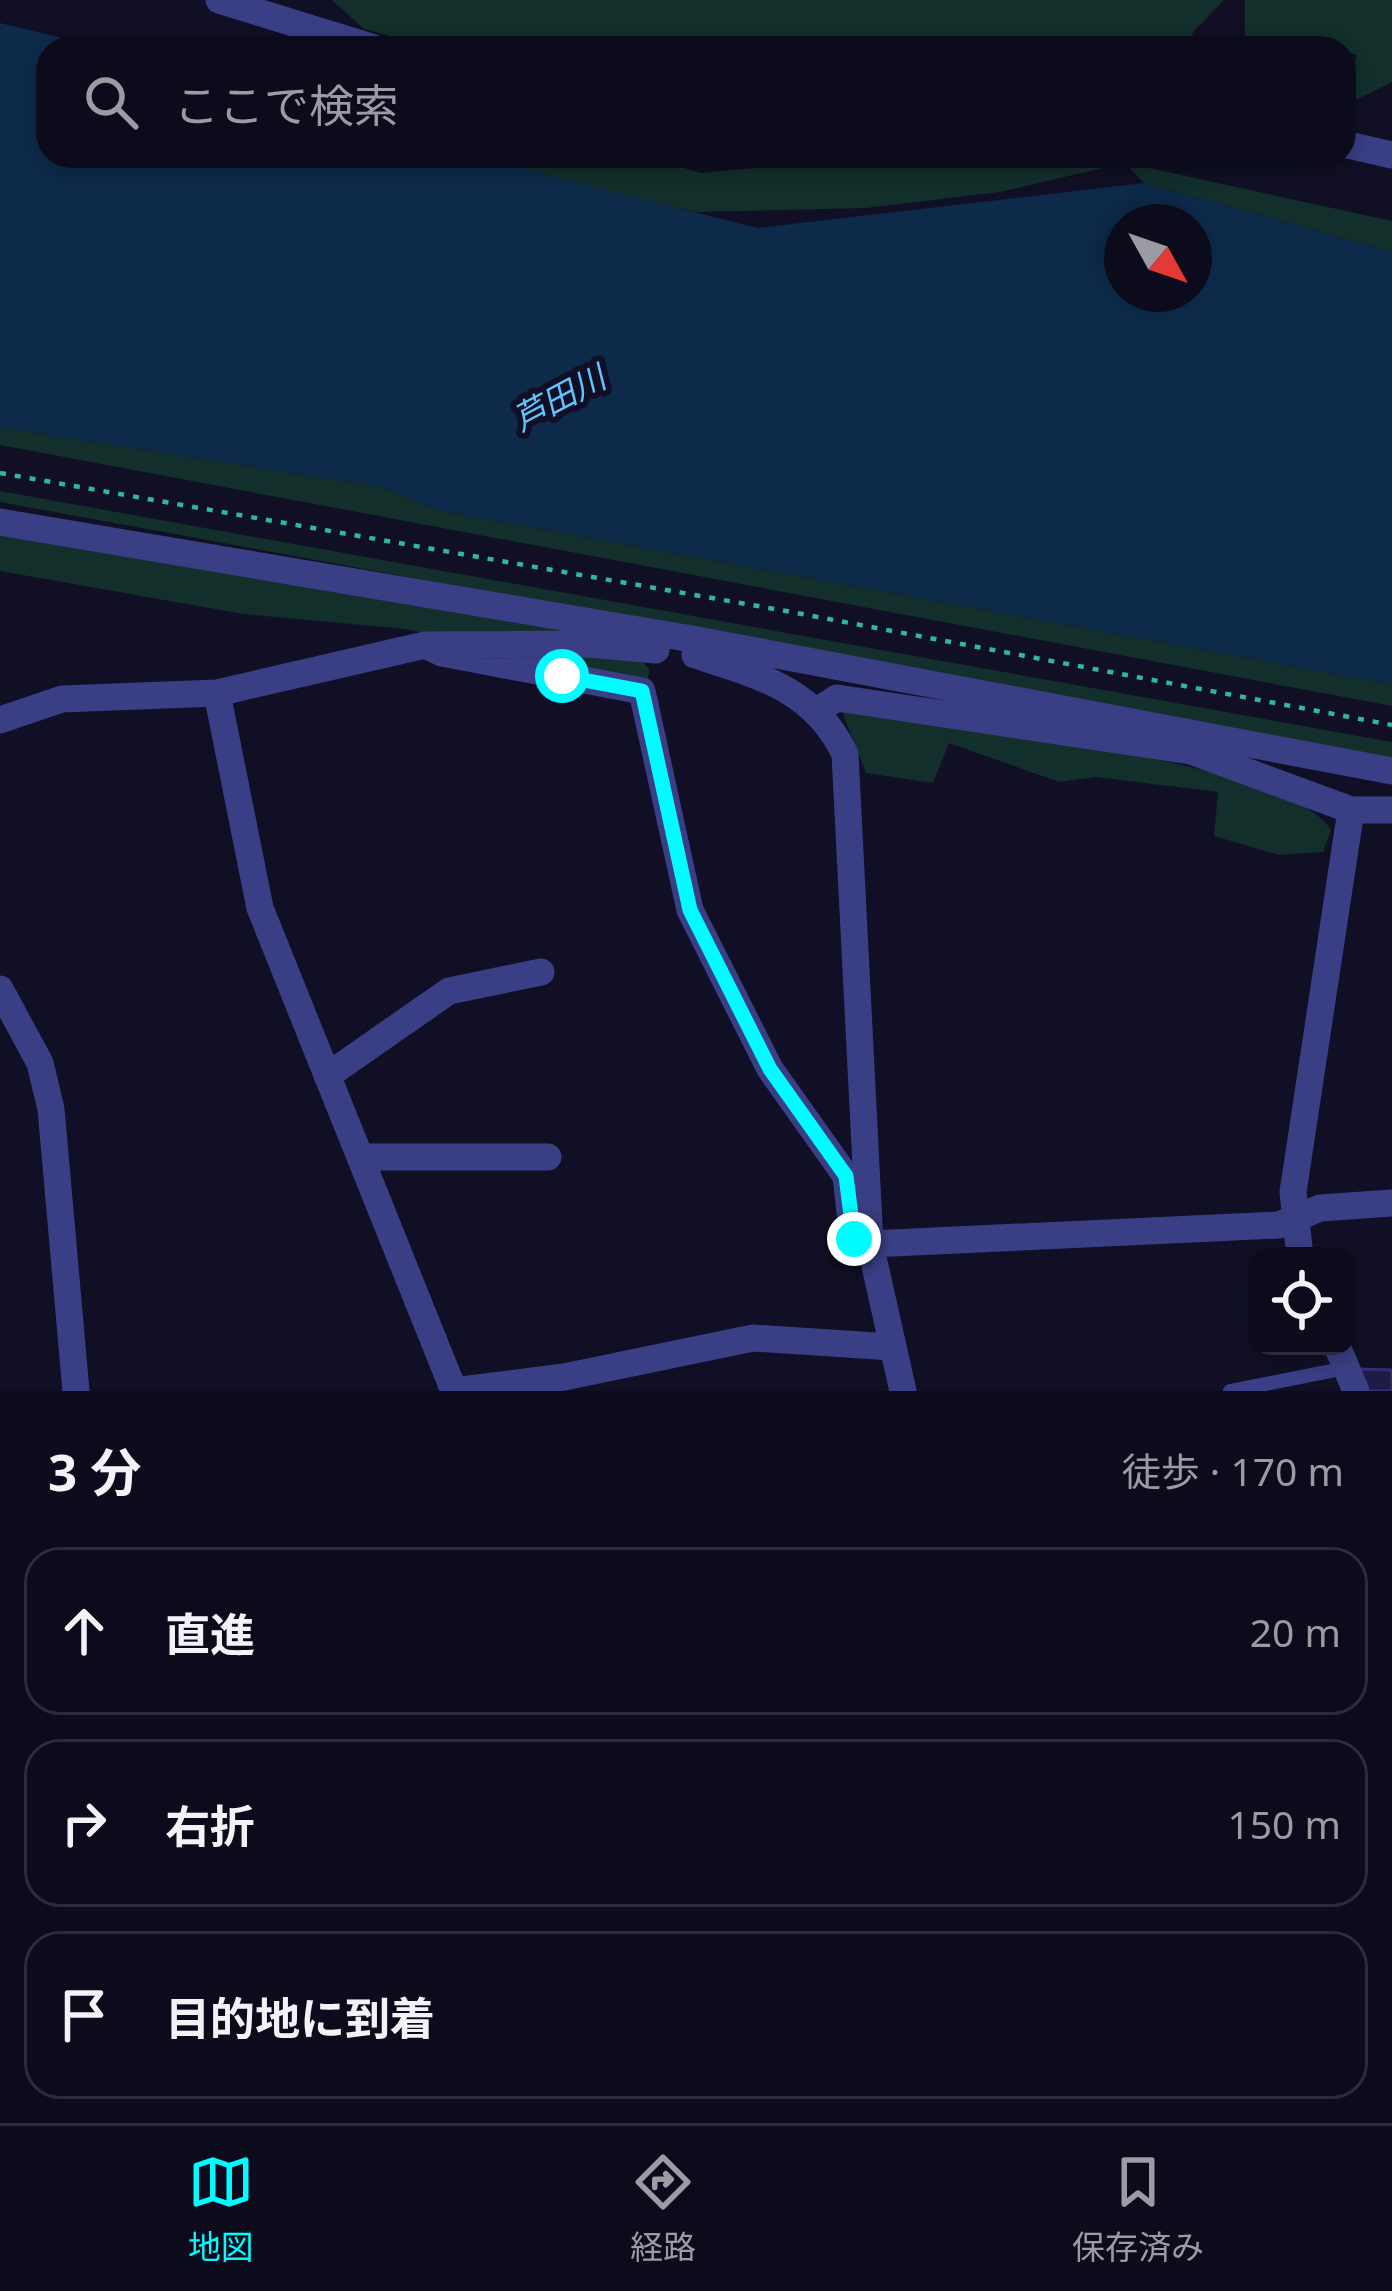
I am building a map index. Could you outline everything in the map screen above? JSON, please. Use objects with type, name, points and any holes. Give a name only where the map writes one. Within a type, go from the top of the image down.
[{"type":"street","points":[[219,0],[335,36]]},
{"type":"street","points":[[1356,148],[1392,155]]},
{"type":"street","points":[[0,522],[1392,770]]},
{"type":"street","points":[[425,645],[442,653],[642,691],[690,910],[770,1069],[846,1176],[854,1239],[871,1244],[1279,1225],[1320,1208],[1392,1203]]},
{"type":"street","points":[[0,720],[62,700],[217,693],[425,645],[691,646],[775,681],[818,710],[845,754],[871,1244],[903,1391]]},
{"type":"street","points":[[217,693],[260,908],[453,1391],[564,1377],[753,1338],[892,1346]]},
{"type":"street","points":[[818,710],[837,698],[1191,751],[1351,810],[1392,810]]},
{"type":"street","points":[[1299,1247],[1294,1217],[1351,810]]},
{"type":"street","points":[[328,1076],[449,991],[542,972]]},
{"type":"street","points":[[0,989],[40,1063],[51,1108],[76,1391]]},
{"type":"street","points":[[360,1157],[548,1157]]},
{"type":"lane","points":[[1230,1391],[1346,1368]]},
{"type":"path","points":[[0,473],[786,611],[1392,725]]},
{"type":"green space","points":[[332,0],[1224,0],[1192,36],[391,36],[364,29]]},
{"type":"green space","points":[[1245,0],[1392,0],[1392,82],[1356,100],[1356,36],[1245,36]]},
{"type":"green space","points":[[510,168],[683,168],[701,173],[757,168],[1103,168],[1000,192],[866,208],[697,212],[514,174]]},
{"type":"green space","points":[[1130,168],[1149,168],[1392,221],[1392,252],[1144,183]]},
{"type":"green space","points":[[0,427],[383,487],[438,510],[1392,684],[1392,706],[0,445]]},
{"type":"green space","points":[[0,491],[1392,742],[1392,758],[0,502]]},
{"type":"green space","points":[[0,531],[621,635],[649,669],[648,683],[405,629],[243,614],[0,571]]},
{"type":"green space","points":[[842,712],[1026,736],[1181,765],[1249,783],[1301,805],[1331,830],[1323,852],[1279,855],[1214,836],[1218,792],[1096,777],[1059,782],[949,743],[933,783],[866,773]]},
{"type":"water","name":"芦田川","points":[[0,23],[54,36],[36,36],[36,168],[518,168],[758,228],[1144,183],[1392,252],[1392,684],[438,510],[383,487],[0,427]]},
{"type":"building","points":[[1358,1369],[1392,1370],[1392,1391],[1368,1391]]},
{"type":"route","points":[[562,676],[642,691],[690,910],[770,1069],[846,1176],[854,1239]]}]
